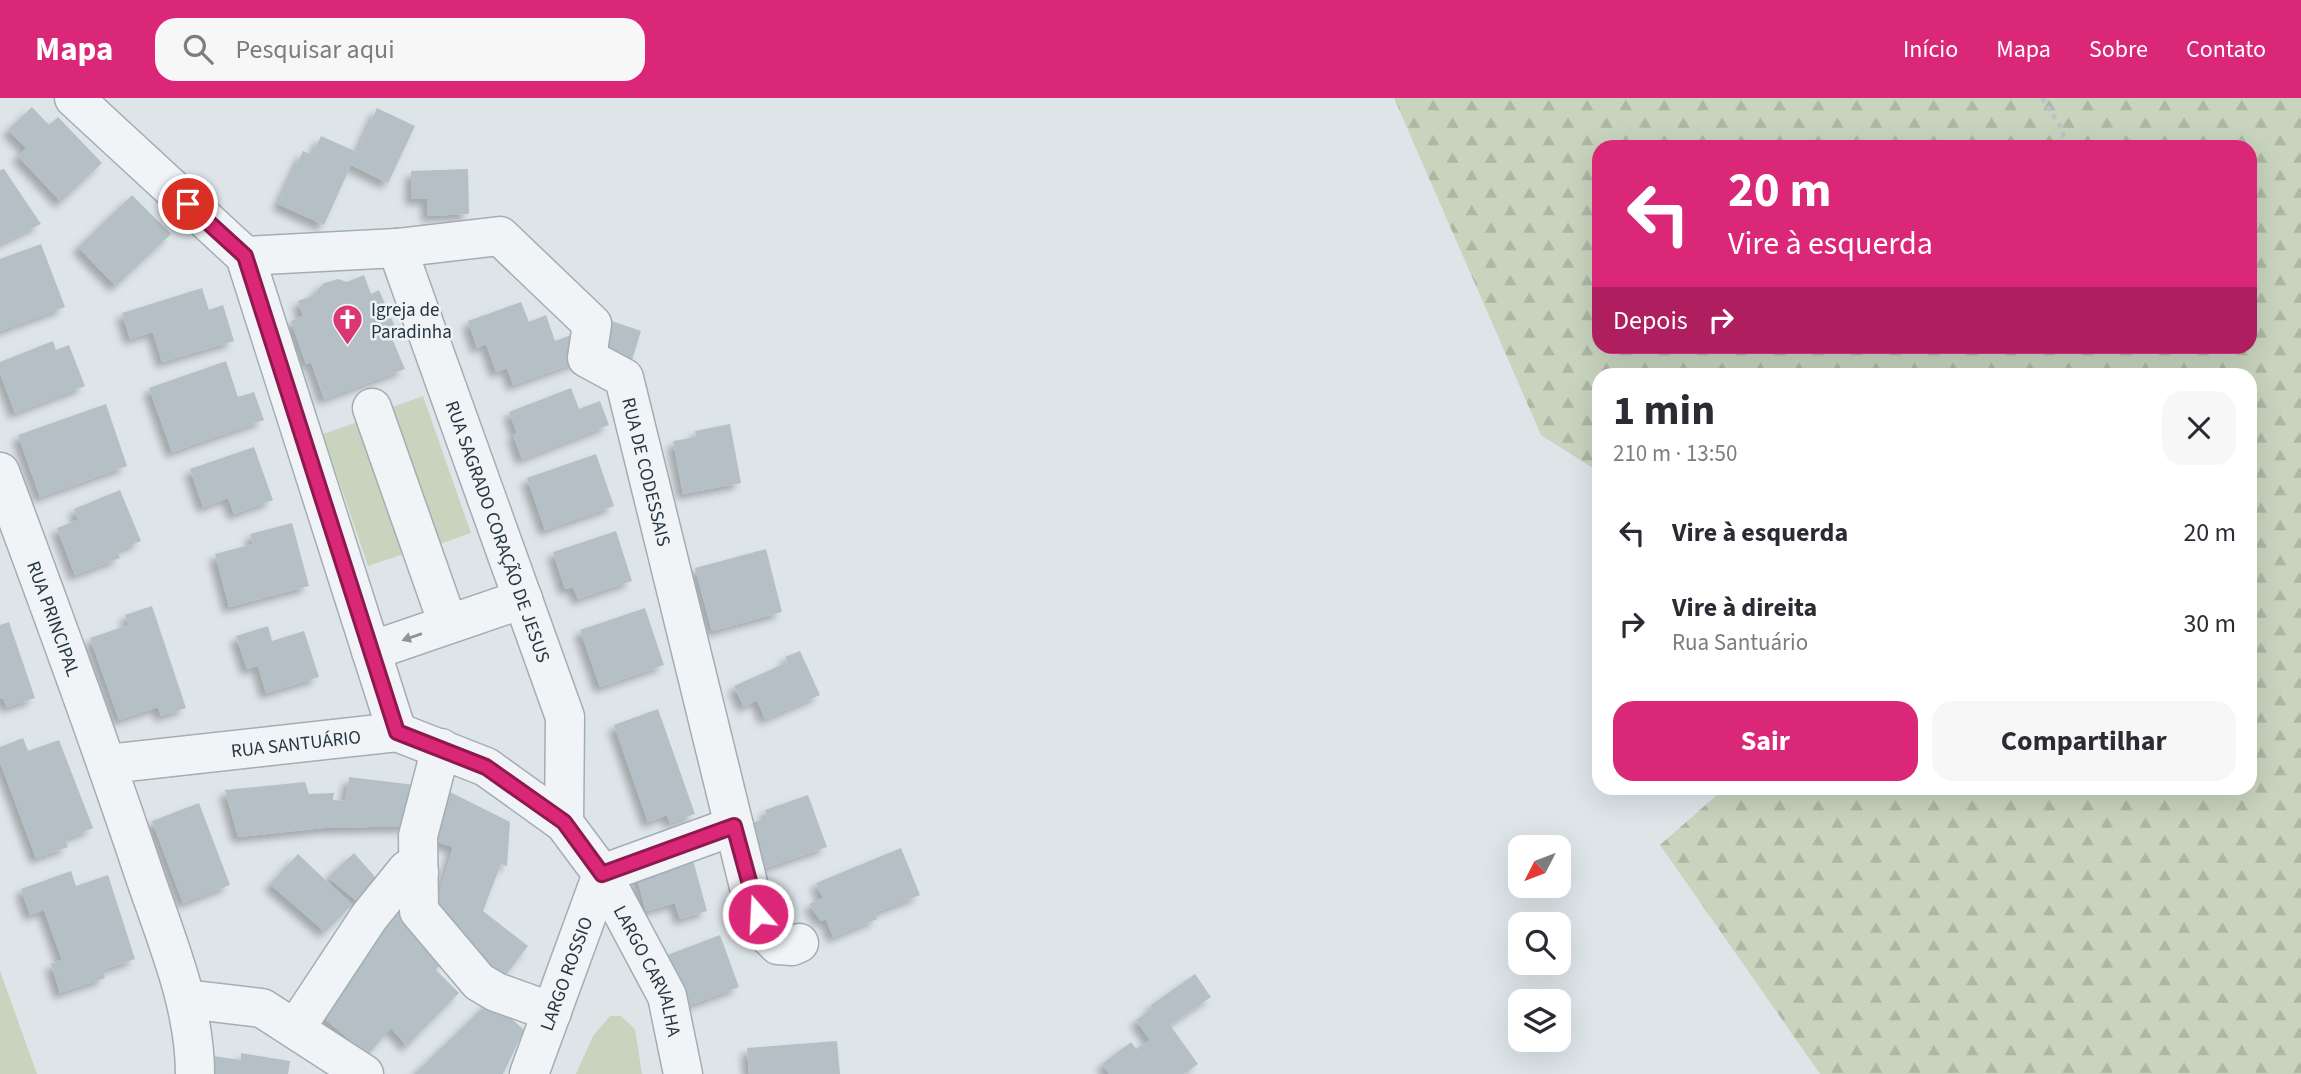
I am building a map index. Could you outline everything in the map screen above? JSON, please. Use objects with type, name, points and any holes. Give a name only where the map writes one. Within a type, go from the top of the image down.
[{"type":"street","points":[[74,98],[245,256],[397,732]]},
{"type":"street","name":"RUA DE CODESSAIS","points":[[245,256],[397,248],[500,236],[592,324],[587,358],[624,378],[749,887],[766,933],[778,945],[792,946],[799,943]]},
{"type":"street","name":"RUA SAGRADO CORAÇÃO DE JESUS","points":[[397,248],[565,717],[564,822]]},
{"type":"street","points":[[372,408],[447,624]]},
{"type":"street","name":"RUA PRINCIPAL","points":[[0,472],[12,544],[108,764],[186,999],[195,1047],[195,1074]]},
{"type":"street","points":[[371,651],[523,599]]},
{"type":"street","name":"RUA SANTUÁRIO","points":[[108,764],[397,732],[486,767],[564,822],[602,874]]},
{"type":"street","points":[[441,748],[418,836],[419,911],[466,971],[496,992],[552,1012]]},
{"type":"street","points":[[602,874],[734,826]]},
{"type":"street","points":[[295,1029],[369,917],[407,870],[418,872]]},
{"type":"street","name":"LARGO ROSSIO","points":[[529,1074],[602,874]]},
{"type":"street","name":"LARGO CARVALHA","points":[[602,874],[667,996],[683,1074]]},
{"type":"street","points":[[186,999],[262,1008],[364,1074]]},
{"type":"path","points":[[2042,98],[2062,129],[2064,140]]},
{"type":"green space","points":[[1394,98],[2301,98],[2301,1074],[1820,1074],[1660,845],[1717,795],[2257,795],[2257,368],[1592,368],[1592,468],[1541,435]]},
{"type":"green space","points":[[423,396],[471,533],[431,547],[384,410]]},
{"type":"green space","points":[[364,420],[410,552],[368,566],[323,434]]},
{"type":"green space","points":[[0,971],[37,1074],[0,1074]]},
{"type":"green space","points":[[610,1016],[621,1016],[635,1029],[642,1074],[576,1074],[593,1036]]},
{"type":"building","points":[[32,107],[49,125],[58,117],[102,163],[61,202],[18,156],[26,148],[8,130]]},
{"type":"building","points":[[377,108],[415,126],[388,183],[351,165],[324,225],[278,204],[303,151],[312,155],[321,136],[357,152]]},
{"type":"building","points":[[4,169],[41,224],[0,244],[0,170]]},
{"type":"building","points":[[468,169],[469,214],[427,216],[427,199],[411,199],[411,171]]},
{"type":"building","points":[[132,195],[171,234],[116,286],[78,247]]},
{"type":"building","points":[[41,244],[65,307],[0,331],[0,259]]},
{"type":"building","name":"Igreja de Paradinha","points":[[364,275],[371,294],[379,290],[396,329],[389,331],[405,369],[324,399],[311,362],[306,364],[291,321],[303,316],[298,301],[312,296],[324,283],[338,279],[347,282]]},
{"type":"building","points":[[202,288],[209,310],[223,305],[234,341],[162,362],[153,332],[130,339],[122,313]]},
{"type":"building","points":[[521,302],[529,322],[546,315],[555,341],[571,335],[580,361],[513,385],[507,368],[496,372],[486,344],[477,348],[468,321]]},
{"type":"building","points":[[606,319],[641,331],[632,360],[596,349]]},
{"type":"building","points":[[53,341],[56,350],[69,345],[85,386],[15,413],[0,373],[0,362]]},
{"type":"building","points":[[226,361],[238,397],[254,392],[264,420],[172,452],[149,388]]},
{"type":"building","points":[[571,388],[579,409],[600,401],[609,425],[522,459],[513,435],[517,433],[509,412]]},
{"type":"building","points":[[106,404],[127,466],[40,497],[18,435]]},
{"type":"building","points":[[730,424],[741,483],[683,494],[673,441],[696,437],[695,431]]},
{"type":"building","points":[[254,447],[273,500],[234,514],[228,498],[203,507],[190,469]]},
{"type":"building","points":[[596,454],[614,506],[545,530],[527,478]]},
{"type":"building","points":[[120,490],[141,541],[117,551],[120,558],[75,575],[57,528],[78,520],[74,509]]},
{"type":"building","points":[[292,523],[309,586],[229,607],[215,554],[253,544],[250,534]]},
{"type":"building","points":[[616,531],[632,581],[578,599],[573,587],[565,589],[553,552]]},
{"type":"building","points":[[766,549],[782,612],[712,631],[695,568]]},
{"type":"building","points":[[152,606],[186,708],[161,716],[158,707],[119,720],[90,638],[129,625],[125,615]]},
{"type":"building","points":[[645,608],[664,665],[600,687],[580,630]]},
{"type":"building","points":[[9,622],[35,698],[7,707],[3,698],[0,699],[0,625]]},
{"type":"building","points":[[268,626],[272,641],[304,631],[319,677],[266,693],[258,666],[247,669],[236,636]]},
{"type":"building","points":[[800,651],[820,695],[765,719],[757,700],[744,707],[734,686],[788,662],[785,657]]},
{"type":"building","points":[[658,709],[695,814],[670,823],[667,815],[648,822],[614,725]]},
{"type":"building","points":[[23,738],[28,751],[59,740],[93,828],[65,839],[68,847],[36,858],[0,762],[0,747]]},
{"type":"building","points":[[349,777],[423,786],[417,826],[323,828],[238,837],[225,790],[305,782],[309,794],[334,793],[333,800],[345,801]]},
{"type":"building","points":[[450,792],[510,822],[507,866],[501,864],[483,911],[528,946],[498,985],[422,912],[440,891],[453,847],[431,840]]},
{"type":"building","points":[[808,795],[827,847],[765,868],[749,824],[767,818],[765,810]]},
{"type":"building","points":[[199,803],[230,885],[183,903],[152,821]]},
{"type":"building","points":[[901,848],[920,895],[875,913],[877,919],[833,937],[826,919],[821,921],[809,904],[823,898],[816,883]]},
{"type":"building","points":[[354,853],[384,887],[365,908],[328,877]]},
{"type":"building","points":[[691,853],[707,911],[680,919],[675,903],[646,911],[634,868]]},
{"type":"building","points":[[298,854],[352,905],[325,932],[270,884]]},
{"type":"building","points":[[71,871],[76,886],[108,875],[135,959],[103,970],[105,978],[60,993],[51,964],[62,960],[44,910],[30,915],[21,889]]},
{"type":"building","points":[[397,890],[448,953],[436,970],[459,993],[407,1046],[391,1028],[368,1055],[319,1014]]},
{"type":"building","points":[[720,935],[739,987],[685,1007],[665,956]]},
{"type":"building","points":[[1195,974],[1211,997],[1170,1025],[1198,1064],[1184,1074],[1109,1074],[1102,1064],[1131,1042],[1136,1049],[1150,1040],[1136,1020],[1152,1009],[1150,1006]]},
{"type":"building","points":[[491,1000],[524,1030],[503,1074],[414,1074]]},
{"type":"building","points":[[837,1041],[840,1074],[749,1074],[747,1048]]},
{"type":"building","points":[[241,1053],[290,1061],[288,1074],[211,1074],[213,1056],[241,1060]]},
{"type":"place","name":"Igreja de Paradinha","points":[[348,347]]},
{"type":"route","points":[[188,204],[245,256],[397,732],[486,767],[564,822],[602,874],[734,826],[758,914]]}]
